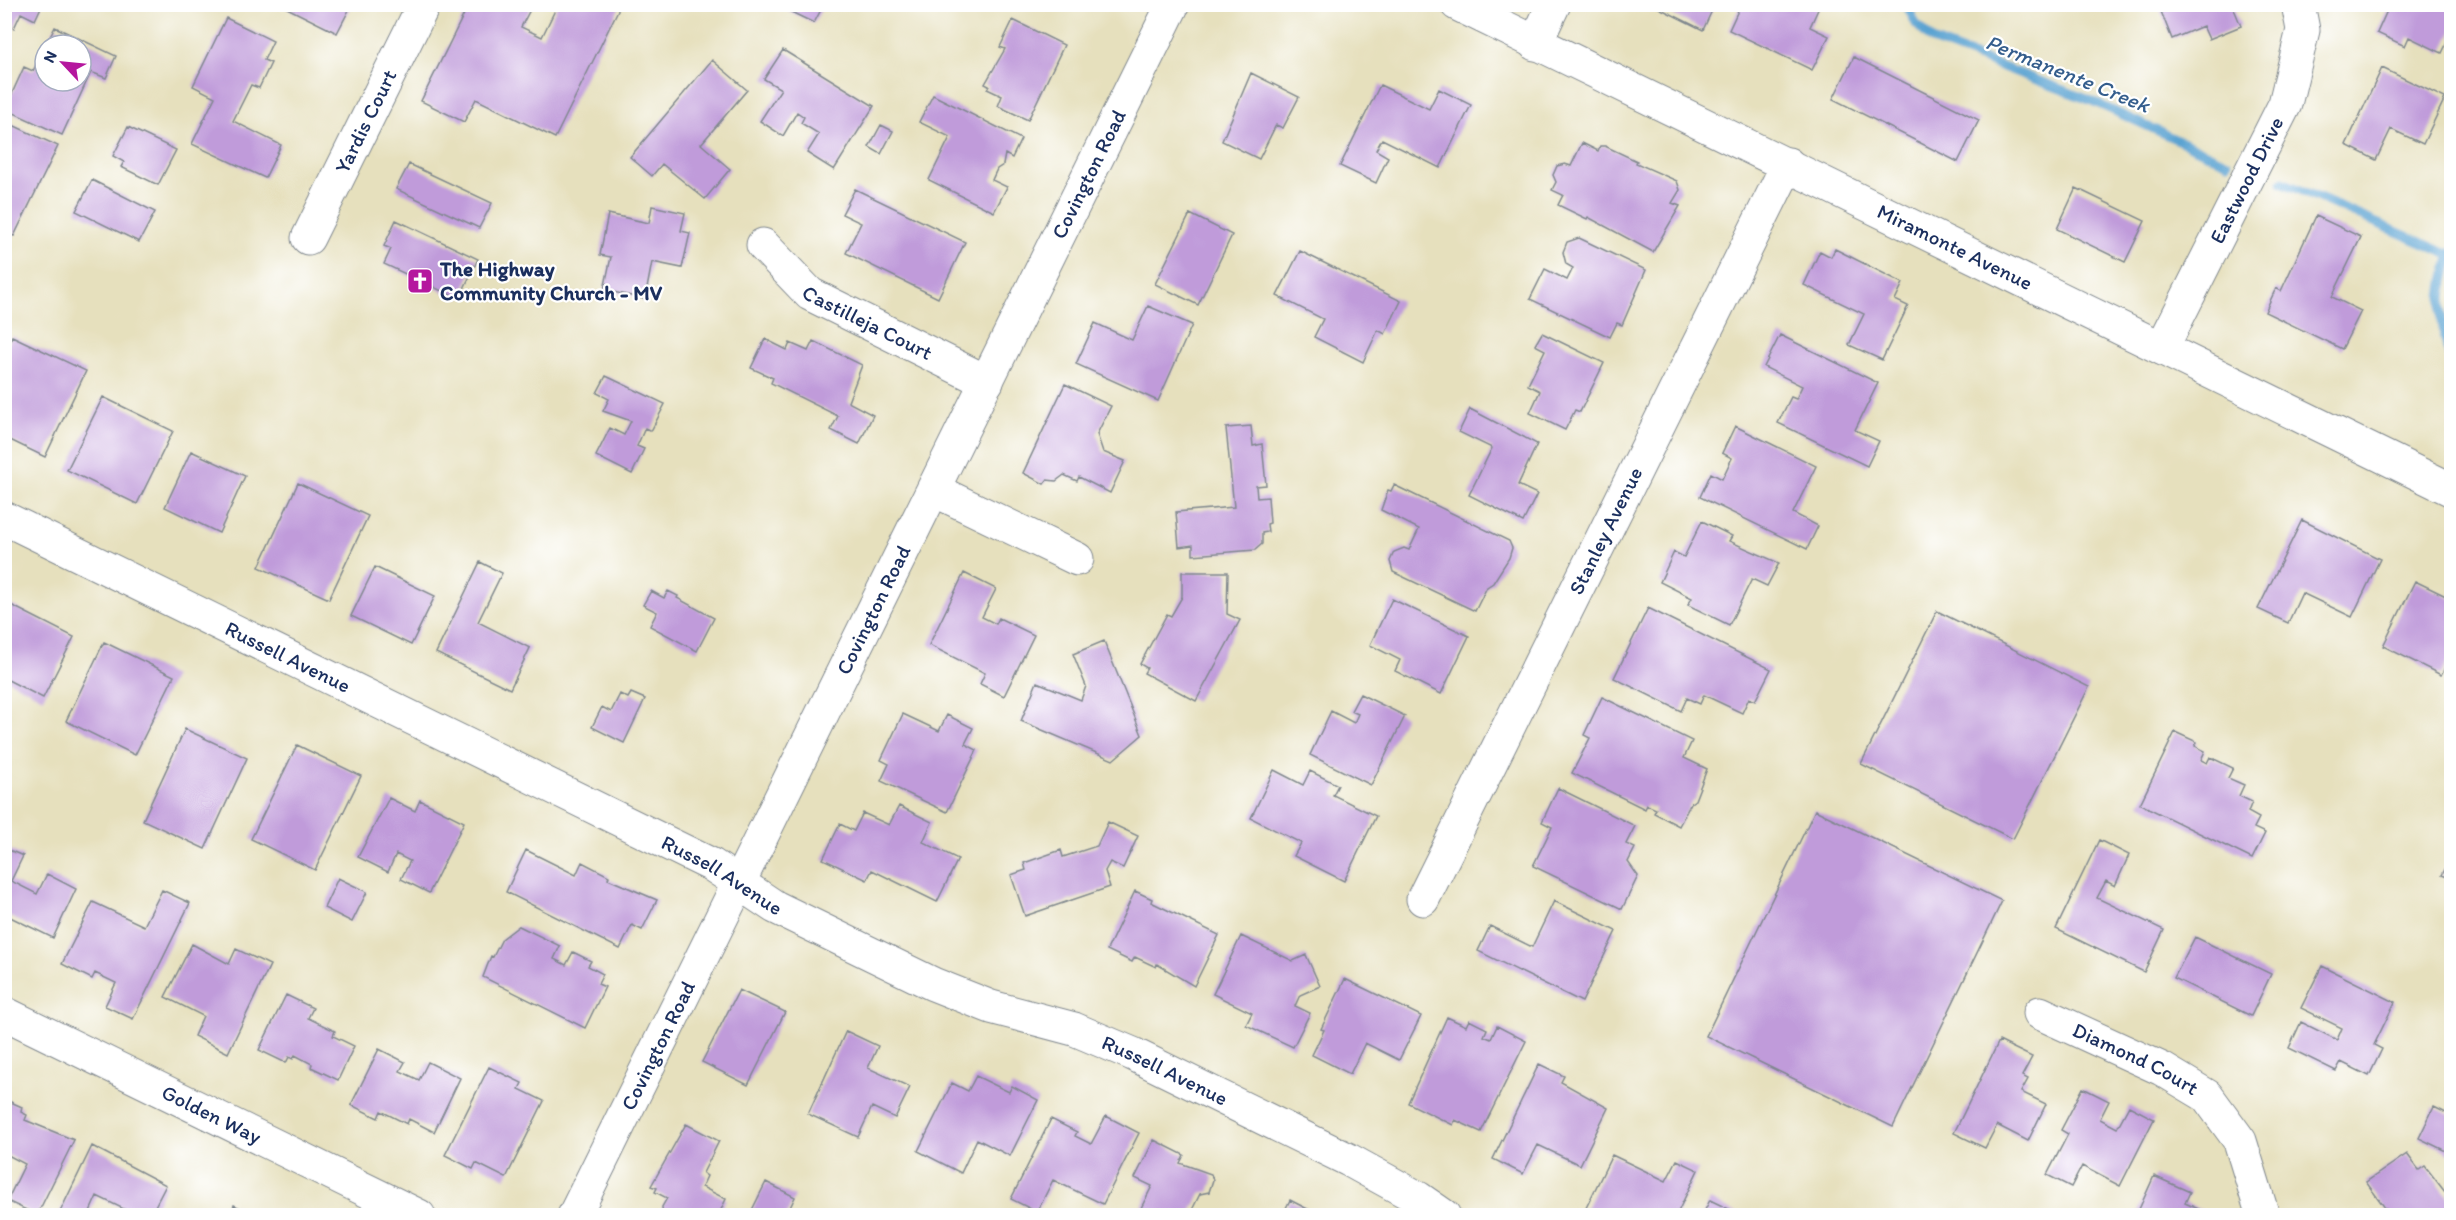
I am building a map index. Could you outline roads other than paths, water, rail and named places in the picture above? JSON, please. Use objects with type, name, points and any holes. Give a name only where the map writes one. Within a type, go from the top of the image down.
[{"type":"street","name":"Yardis Court","points":[[308,238],[424,4]]},
{"type":"street","name":"Covington Road","points":[[574,1215],[1173,4]]},
{"type":"street","name":"Miramonte Avenue","points":[[1457,4],[2451,489]]},
{"type":"street","points":[[1535,44],[1554,4]]},
{"type":"street","name":"Eastwood Drive","points":[[2162,348],[2285,104],[2303,30],[2298,4]]},
{"type":"street","name":"Stanley Avenue","points":[[1423,899],[1788,164]]},
{"type":"street","name":"Castilleja Court","points":[[763,245],[810,294],[987,382]]},
{"type":"street","points":[[934,490],[1077,559]]},
{"type":"street","name":"Russell Avenue","points":[[4,518],[712,865],[775,907],[933,984],[991,1007],[1074,1029],[1133,1054],[1349,1160],[1444,1215]]},
{"type":"street","name":"Golden Way","points":[[4,1013],[419,1215]]},
{"type":"street","name":"Diamond Court","points":[[2040,1013],[2162,1069],[2207,1096],[2240,1141],[2263,1215]]},
{"type":"waterway","name":"Permanente Creek","points":[[1906,4],[1916,24],[1932,40],[2092,101],[2228,163]]},
{"type":"waterway","name":"Permanente Creek","points":[[2282,182],[2450,255]]},
{"type":"waterway","name":"Permanente Creek","points":[[2452,252],[2442,293],[2444,334],[2452,361]]},
{"type":"place","name":"The Highway Community Church - MV","points":[[420,281]]}]
